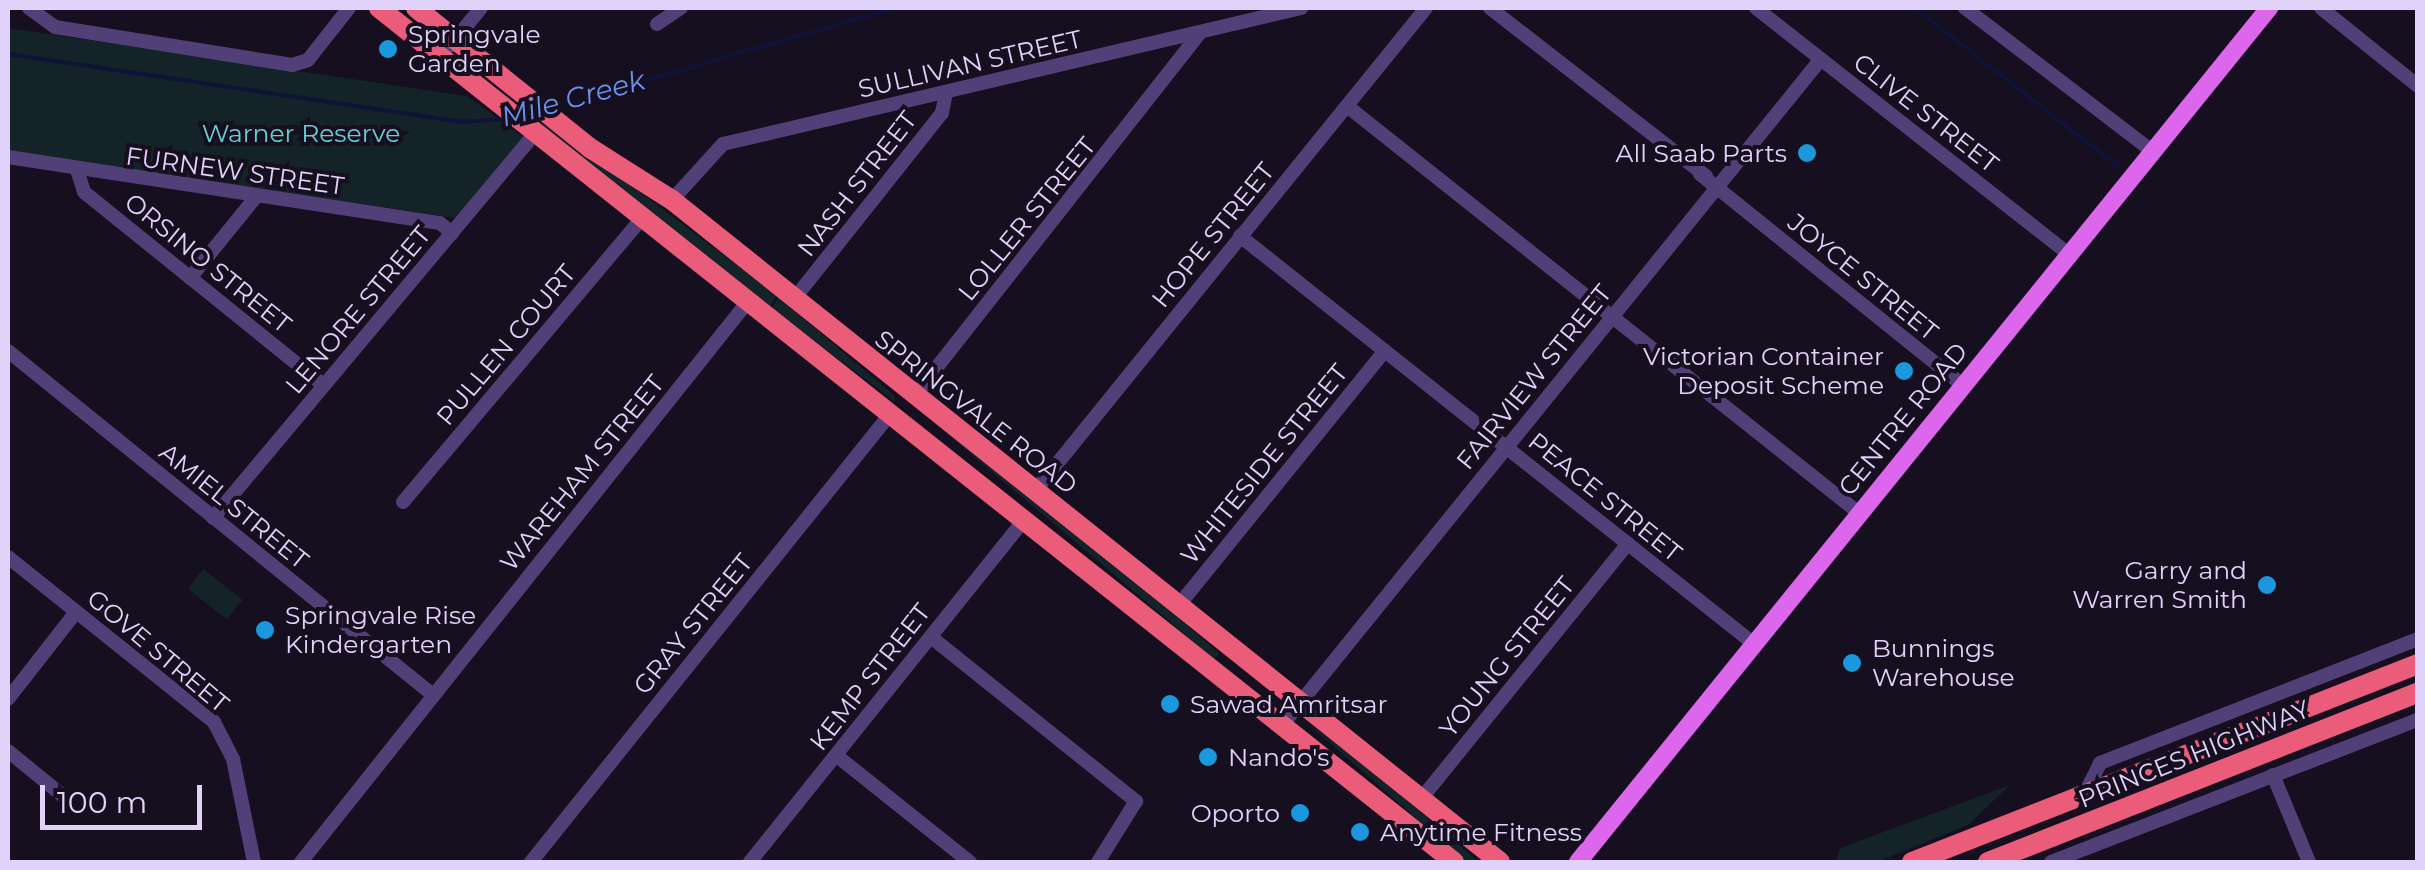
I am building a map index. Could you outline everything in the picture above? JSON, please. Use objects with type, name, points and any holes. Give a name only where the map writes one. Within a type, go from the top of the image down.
[{"type":"highway","points":[[379,8],[1454,862]]},
{"type":"highway","name":"SPRINGVALE ROAD","points":[[416,8],[558,122],[672,200],[1500,862]]},
{"type":"highway","points":[[890,414],[916,395]]},
{"type":"highway","name":"PRINCES HIGHWAY","points":[[1912,862],[2418,664]]},
{"type":"highway","name":"PRINCES HIGHWAY","points":[[1988,862],[2418,693]]},
{"type":"highway","points":[[2035,815],[2044,840]]},
{"type":"main road","name":"CENTRE ROAD","points":[[1577,862],[2269,8]]},
{"type":"main road","points":[[1471,838],[1488,862]]},
{"type":"street","points":[[33,14],[292,65],[308,60],[349,8]]},
{"type":"street","points":[[442,57],[481,8]]},
{"type":"street","points":[[657,24],[681,8]]},
{"type":"street","name":"SULLIVAN STREET","points":[[672,200],[724,144],[1301,8]]},
{"type":"street","name":"HOPE STREET","points":[[1036,490],[1426,8]]},
{"type":"street","name":"JOYCE STREET","points":[[1490,8],[1962,385]]},
{"type":"street","name":"CLIVE STREET","points":[[1756,8],[2069,254]]},
{"type":"street","points":[[1965,8],[2152,151]]},
{"type":"street","points":[[2321,8],[2418,86]]},
{"type":"street","name":"LOLLER STREET","points":[[916,395],[1201,32]]},
{"type":"street","points":[[1174,71],[1178,38]]},
{"type":"street","name":"FAIRVIEW STREET","points":[[1283,724],[1821,59]]},
{"type":"street","name":"NASH STREET","points":[[794,299],[942,113],[946,93]]},
{"type":"street","points":[[1346,106],[1859,513]]},
{"type":"street","name":"LENORE STREET","points":[[213,518],[535,130]]},
{"type":"street","name":"FURNEW STREET","points":[[8,156],[255,198],[440,223],[452,233]]},
{"type":"street","name":"ORSINO STREET","points":[[77,170],[84,192],[323,385]]},
{"type":"street","points":[[190,278],[255,198]]},
{"type":"street","name":"PULLEN COURT","points":[[403,502],[643,217]]},
{"type":"street","name":"PEACE STREET","points":[[1240,236],[1754,644]]},
{"type":"street","name":"WAREHAM STREET","points":[[301,862],[749,300]]},
{"type":"street","name":"WHITESIDE STREET","points":[[1179,605],[1385,350]]},
{"type":"street","name":"AMIEL STREET","points":[[8,351],[433,695]]},
{"type":"street","name":"GRAY STREET","points":[[531,862],[890,414]]},
{"type":"street","name":"KEMP STREET","points":[[750,862],[1025,519]]},
{"type":"street","name":"YOUNG STREET","points":[[1420,798],[1628,543]]},
{"type":"street","name":"GOVE STREET","points":[[8,557],[220,731],[254,862]]},
{"type":"street","points":[[8,699],[76,612]]},
{"type":"street","points":[[931,637],[1139,810],[1098,862]]},
{"type":"street","name":"PRINCES HIGHWAY","points":[[2084,796],[2100,763],[2418,639]]},
{"type":"street","points":[[2360,662],[2367,684]]},
{"type":"street","points":[[2259,702],[2266,724]]},
{"type":"street","name":"PRINCES HIGHWAY","points":[[2051,862],[2418,720]]},
{"type":"street","points":[[8,750],[62,795]]},
{"type":"street","points":[[837,756],[970,862]]},
{"type":"street","points":[[2273,775],[2309,862]]},
{"type":"green space","name":"Warner Reserve","points":[[8,28],[467,96],[525,138],[456,218],[8,151]]},
{"type":"green space","points":[[549,124],[777,295],[770,306],[542,127]]},
{"type":"green space","points":[[778,297],[895,396],[895,402],[772,308]]},
{"type":"green space","points":[[920,411],[1127,573],[1219,653],[1214,659]]},
{"type":"green space","points":[[203,569],[242,600],[227,619],[188,589]]},
{"type":"green space","points":[[1303,720],[1364,764],[1479,862],[1467,862]]},
{"type":"green space","points":[[2010,785],[1968,825],[1877,862],[1836,862],[1840,848]]},
{"type":"waterway","name":"Mile Creek","points":[[554,107],[895,8]]},
{"type":"waterway","points":[[1915,8],[2117,166]]},
{"type":"waterway","name":"Mile Creek","points":[[8,54],[461,122],[506,119]]},
{"type":"place","name":"Springvale Garden","points":[[388,49]]},
{"type":"place","name":"All Saab Parts","points":[[1807,153]]},
{"type":"place","name":"Victorian Container Deposit Scheme","points":[[1904,371]]},
{"type":"place","name":"Garry and Warren Smith","points":[[2267,585]]},
{"type":"place","name":"Springvale Rise Kindergarten","points":[[265,630]]},
{"type":"place","name":"Bunnings Warehouse","points":[[1852,663]]},
{"type":"place","name":"Sawad Amritsar","points":[[1170,704]]},
{"type":"place","name":"Nando's","points":[[1208,757]]},
{"type":"place","name":"Oporto","points":[[1300,813]]},
{"type":"place","name":"Anytime Fitness","points":[[1360,832]]}]
